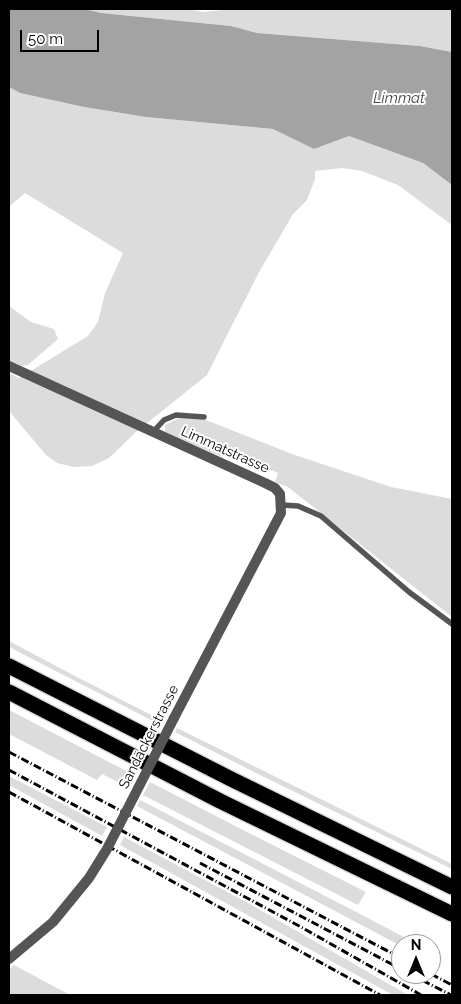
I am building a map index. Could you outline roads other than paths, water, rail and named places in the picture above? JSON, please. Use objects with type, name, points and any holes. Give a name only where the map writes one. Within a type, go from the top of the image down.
[{"type":"highway","points":[[9,666],[230,779],[452,888]]},
{"type":"highway","points":[[9,692],[254,818],[452,914]]},
{"type":"street","name":"Limmatstrasse","points":[[9,366],[275,488],[280,494],[282,505]]},
{"type":"street","name":"Sandäckerstrasse","points":[[9,959],[56,918],[89,878],[107,849],[281,513],[282,505]]},
{"type":"lane","points":[[153,432],[164,420],[176,415],[204,417]]},
{"type":"lane","points":[[282,505],[298,506],[321,516],[410,592],[452,624]]},
{"type":"water","name":"Limmat","points":[[9,9],[85,9],[101,13],[231,26],[257,33],[420,46],[452,52],[452,185],[423,163],[349,136],[314,149],[273,129],[146,117],[84,107],[20,93],[9,87]]},
{"type":"railway","points":[[9,752],[391,953]]},
{"type":"railway","points":[[9,770],[301,927],[421,995]]},
{"type":"railway","points":[[9,792],[380,995]]},
{"type":"railway","points":[[200,863],[391,964]]},
{"type":"railway","points":[[441,979],[452,985]]},
{"type":"railway","points":[[430,984],[451,995]]}]
